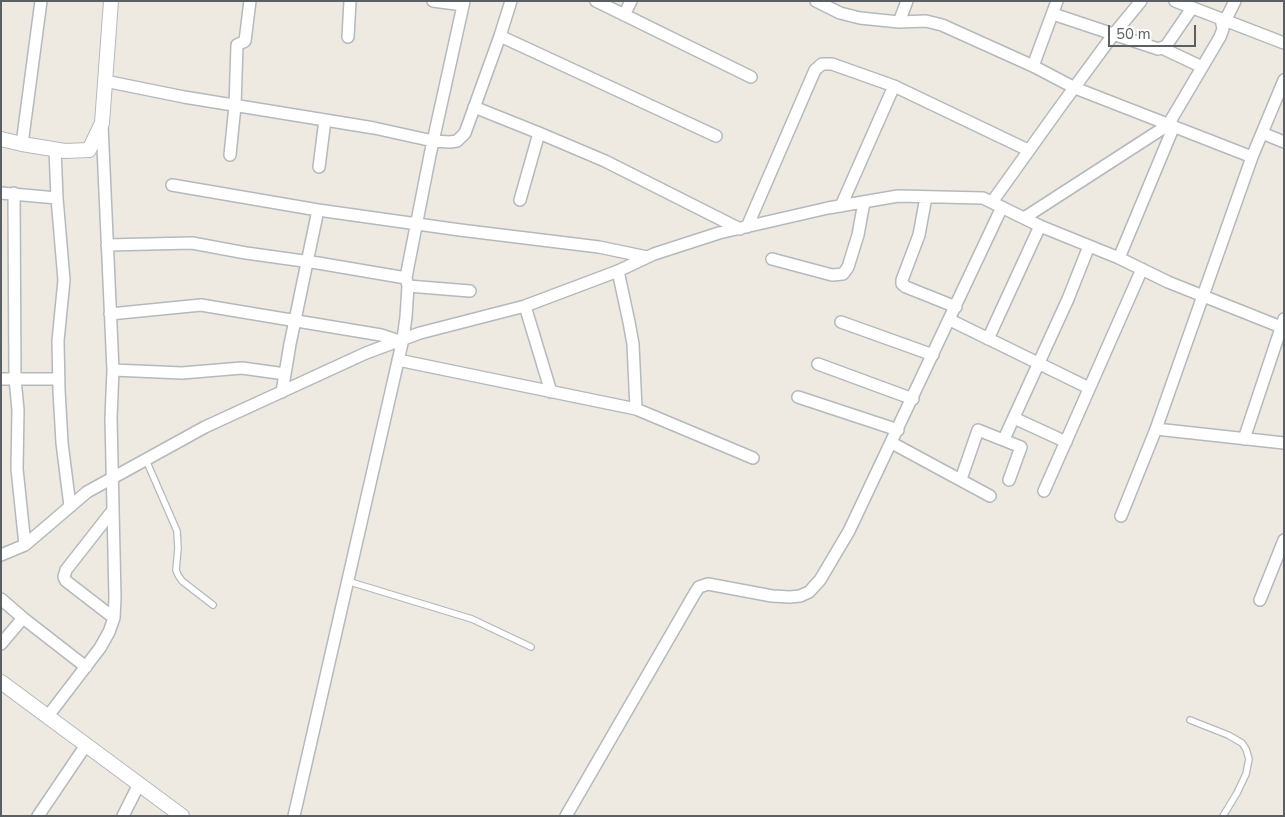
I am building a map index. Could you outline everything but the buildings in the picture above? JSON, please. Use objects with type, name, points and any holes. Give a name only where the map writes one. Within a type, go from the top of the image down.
[{"type":"street","points":[[22,144],[41,1]]},
{"type":"street","points":[[48,716],[100,648],[114,618],[111,418],[113,370],[102,123],[111,1]]},
{"type":"street","points":[[230,155],[235,106],[237,44],[245,41],[250,1]]},
{"type":"street","points":[[348,37],[350,1]]},
{"type":"street","points":[[294,816],[398,360],[407,282],[417,223],[463,3],[433,1]]},
{"type":"street","points":[[105,82],[235,106],[325,120],[433,141],[450,142],[461,138],[465,133],[511,1]]},
{"type":"street","points":[[596,1],[751,77]]},
{"type":"street","points":[[624,15],[632,1]]},
{"type":"street","points":[[816,1],[840,13],[860,18],[899,22],[917,20],[942,25],[1033,66],[1075,88],[1252,157]]},
{"type":"street","points":[[899,22],[907,1]]},
{"type":"street","points":[[1033,66],[1057,1]]},
{"type":"street","points":[[566,816],[699,587],[708,584],[772,596],[790,597],[800,596],[809,592],[820,580],[849,531],[913,399],[956,307],[997,205],[1028,150],[1113,35],[1141,1]]},
{"type":"street","points":[[1175,1],[1284,43]]},
{"type":"street","points":[[1119,258],[1171,125],[1222,34],[1223,20],[1235,1]]},
{"type":"street","points":[[1162,48],[1170,40],[1192,8]]},
{"type":"street","points":[[1052,14],[1153,48],[1162,48],[1202,67]]},
{"type":"street","points":[[500,36],[716,136]]},
{"type":"street","points":[[743,228],[818,66],[822,64],[832,64],[894,86],[1028,150]]},
{"type":"street","points":[[1121,516],[1156,429],[1252,157],[1284,80]]},
{"type":"street","points":[[841,206],[894,86]]},
{"type":"street","points":[[474,107],[605,161],[743,228]]},
{"type":"street","points":[[319,167],[325,120]]},
{"type":"street","points":[[1,139],[55,149],[89,150],[102,123]]},
{"type":"street","points":[[1024,218],[1171,125]]},
{"type":"street","points":[[520,200],[539,133]]},
{"type":"street","points":[[1262,133],[1284,142]]},
{"type":"street","points":[[55,149],[64,280],[58,341],[59,379],[62,443],[70,506]]},
{"type":"street","points":[[172,185],[318,210],[598,247],[647,257]]},
{"type":"street","points":[[1,193],[57,198]]},
{"type":"street","points":[[14,193],[15,378],[18,410],[17,469],[25,545]]},
{"type":"street","points":[[1,555],[25,545],[87,492],[112,478],[205,427],[366,354],[420,333],[524,306],[618,271],[647,257],[719,233],[841,206],[898,196],[983,198],[1040,226],[1119,258],[1204,296],[1282,323],[1244,439]]},
{"type":"street","points":[[926,197],[919,235],[902,284],[956,307]]},
{"type":"street","points":[[772,259],[832,275],[843,274],[848,266],[858,235],[864,202]]},
{"type":"street","points":[[282,392],[318,210]]},
{"type":"street","points":[[988,339],[1040,226]]},
{"type":"street","points":[[106,245],[192,243],[307,262],[407,282],[470,291]]},
{"type":"street","points":[[1004,439],[1068,299],[1089,246]]},
{"type":"street","points":[[1044,491],[1142,269]]},
{"type":"street","points":[[618,271],[632,344],[636,410]]},
{"type":"street","points":[[110,314],[201,305],[295,319],[401,340]]},
{"type":"street","points":[[524,306],[551,392]]},
{"type":"street","points":[[950,320],[1089,388]]},
{"type":"street","points":[[841,322],[933,355]]},
{"type":"street","points":[[398,360],[636,410],[753,458]]},
{"type":"street","points":[[818,364],[913,399]]},
{"type":"street","points":[[113,370],[182,373],[242,368],[285,374]]},
{"type":"street","points":[[1,379],[59,379]]},
{"type":"street","points":[[798,397],[898,430]]},
{"type":"street","points":[[1014,418],[1066,442]]},
{"type":"street","points":[[1156,429],[1284,443]]},
{"type":"street","points":[[961,479],[978,430],[1021,447],[1009,480]]},
{"type":"street","points":[[892,443],[990,496]]},
{"type":"street","points":[[113,510],[66,570],[64,577],[66,581],[114,618]]},
{"type":"street","points":[[1260,600],[1284,540]]},
{"type":"street","points":[[1,599],[86,667]]},
{"type":"street","points":[[1,644],[23,618]]},
{"type":"street","points":[[1,682],[182,816]]},
{"type":"street","points":[[38,816],[86,745]]},
{"type":"street","points":[[123,816],[139,784]]},
{"type":"lane","points":[[146,460],[177,531],[176,570],[178,575],[182,581],[213,605]]},
{"type":"lane","points":[[348,581],[472,619],[531,647]]},
{"type":"lane","points":[[1190,720],[1228,735],[1242,743],[1246,749],[1249,759],[1246,774],[1223,816]]}]
